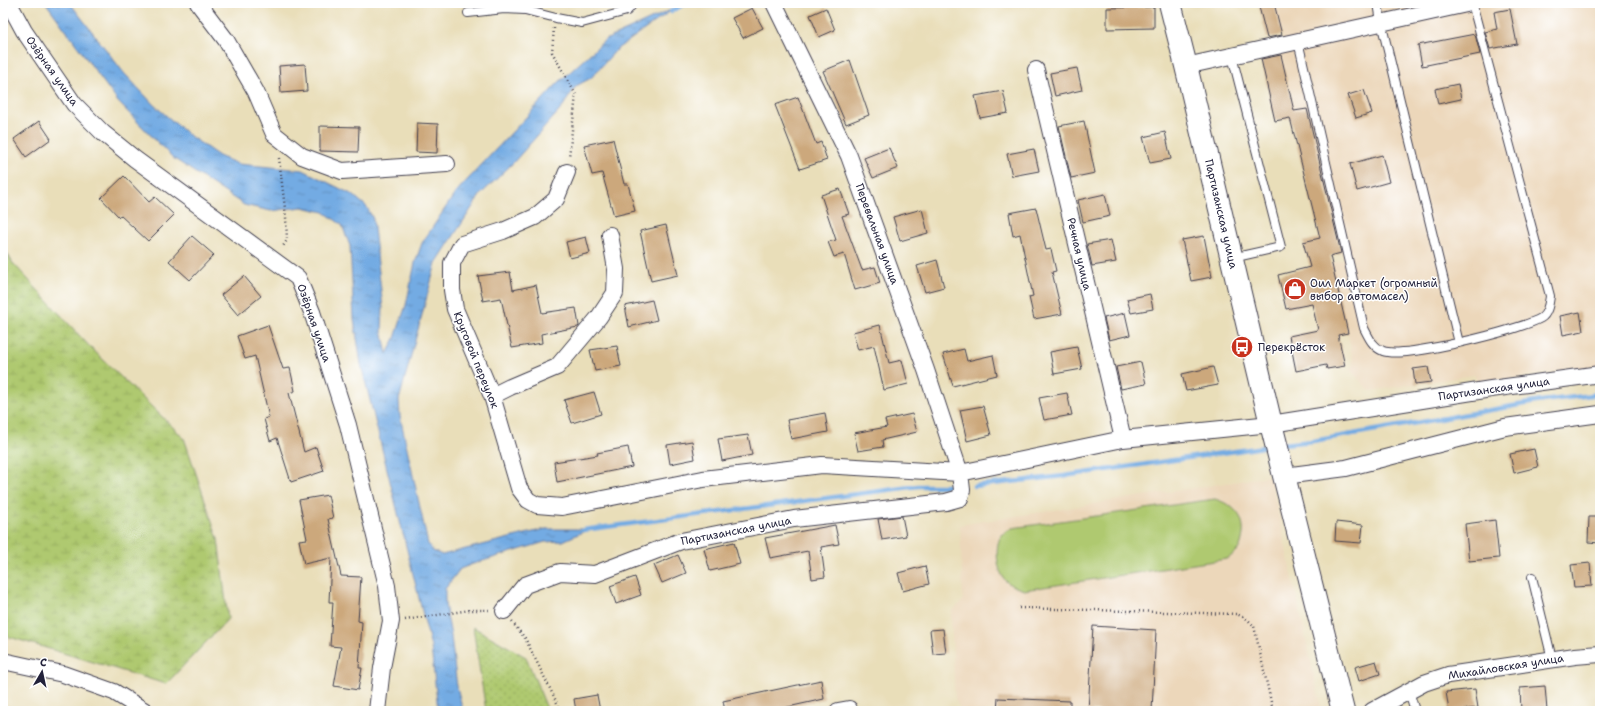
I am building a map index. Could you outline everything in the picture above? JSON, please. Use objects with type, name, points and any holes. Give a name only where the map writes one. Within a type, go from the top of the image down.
[{"type":"highway","name":"Партизанская улица","points":[[1170,3],[1272,429],[1343,711]]},
{"type":"street","points":[[198,3],[226,40],[256,92],[274,134],[302,156],[342,171],[447,164]]},
{"type":"street","name":"Перевальная улица","points":[[774,3],[849,156],[926,370],[960,473]]},
{"type":"street","points":[[1186,66],[1472,3]]},
{"type":"street","name":"Озёрная улица","points":[[11,7],[24,31],[74,104],[98,128],[134,159],[298,278],[312,312],[348,425],[387,586],[391,621],[382,668],[377,711]]},
{"type":"street","name":"Речная улица","points":[[1036,70],[1123,439]]},
{"type":"street","name":"Круговой переулок","points":[[538,505],[528,500],[519,488],[492,396],[455,309],[452,290],[452,262],[462,244],[503,231],[535,217],[556,199],[567,172]]},
{"type":"street","points":[[492,396],[557,367],[599,317],[615,293],[616,269],[610,236]]},
{"type":"street","name":"Партизанская улица","points":[[538,505],[562,507],[703,479],[822,465],[960,473],[1123,439],[1272,429],[1483,390],[1600,374]]},
{"type":"street","points":[[1283,471],[1346,468],[1505,427],[1600,414]]},
{"type":"street","name":"Партизанская улица","points":[[504,611],[526,585],[560,572],[595,574],[681,541],[794,519],[946,502],[960,498],[962,490],[960,473]]},
{"type":"street","name":"Михайловская улица","points":[[1372,711],[1424,683],[1448,675],[1600,654]]},
{"type":"street","points":[[3,661],[63,674],[114,692],[146,711]]},
{"type":"lane","points":[[468,12],[504,9],[525,10],[582,23],[626,11],[634,3]]},
{"type":"lane","points":[[1378,3],[1381,22],[1459,343]]},
{"type":"lane","points":[[1298,41],[1364,328],[1372,343],[1383,351],[1399,353],[1459,343],[1519,327],[1542,317],[1548,307],[1550,296],[1472,3]]},
{"type":"lane","points":[[1232,56],[1281,247],[1232,259]]},
{"type":"lane","points":[[1532,577],[1552,660]]},
{"type":"lane","points":[[1409,691],[1415,711]]},
{"type":"path","points":[[556,18],[552,52],[562,73],[576,95],[567,172]]},
{"type":"path","points":[[274,260],[287,240],[280,159]]},
{"type":"path","points":[[1019,608],[1237,614],[1247,619],[1254,626],[1273,711]]},
{"type":"path","points":[[418,618],[470,610],[504,611],[524,638],[561,711]]},
{"type":"shaded area","points":[[1274,3],[1600,3],[1600,366],[1480,383],[1474,375],[1431,382],[1428,367],[1413,369],[1415,384],[1370,391],[1351,371],[1353,361],[1348,333],[1331,263],[1344,260],[1307,109],[1294,111],[1281,54],[1279,41],[1283,40]]},
{"type":"shaded area","points":[[1270,476],[1322,711],[961,711],[955,698],[951,612],[963,601],[960,525]]},
{"type":"green space","points":[[3,245],[12,262],[90,347],[184,438],[218,539],[228,619],[166,684],[3,635]]},
{"type":"green space","points":[[1215,499],[1221,501],[1236,511],[1242,521],[1243,536],[1241,543],[1236,552],[1227,559],[1024,590],[1007,582],[999,568],[997,556],[998,544],[1003,534],[1012,528]]},
{"type":"green space","points":[[473,627],[526,657],[548,711],[486,711]]},
{"type":"water","points":[[46,3],[70,3],[124,73],[154,105],[190,136],[219,156],[238,164],[303,170],[353,195],[367,207],[373,219],[383,308],[382,330],[387,354],[395,338],[406,305],[415,263],[422,243],[456,192],[558,83],[605,40],[675,8],[617,49],[591,78],[576,86],[561,109],[512,164],[481,194],[436,263],[399,400],[400,416],[428,544],[433,551],[442,555],[545,529],[589,529],[563,541],[545,542],[460,569],[445,589],[445,604],[451,636],[457,687],[463,711],[438,711],[431,647],[361,364],[354,319],[350,246],[342,225],[324,212],[302,207],[271,211],[244,205],[173,158],[118,102]]},
{"type":"building","points":[[1258,3],[1274,3],[1282,35],[1267,38]]},
{"type":"building","points":[[1154,7],[1154,28],[1107,29],[1107,8]]},
{"type":"building","points":[[752,8],[763,28],[743,38],[732,18]]},
{"type":"building","points":[[826,8],[835,30],[819,37],[810,15]]},
{"type":"building","points":[[1510,9],[1517,44],[1490,49],[1485,32],[1497,29],[1494,12]]},
{"type":"building","points":[[1475,34],[1480,54],[1422,66],[1418,45]]},
{"type":"building","points":[[1281,55],[1294,111],[1307,109],[1341,253],[1330,256],[1348,333],[1338,335],[1345,366],[1327,369],[1326,365],[1296,371],[1289,336],[1318,330],[1312,304],[1286,309],[1278,275],[1310,267],[1303,242],[1320,238],[1290,118],[1275,121],[1261,59]]},
{"type":"building","points":[[850,60],[869,115],[846,124],[823,71]]},
{"type":"building","points":[[305,64],[307,91],[281,93],[279,66]]},
{"type":"building","points":[[1077,68],[1082,90],[1055,96],[1050,73]]},
{"type":"building","points":[[1458,84],[1461,99],[1438,104],[1435,89]]},
{"type":"building","points":[[1364,90],[1372,113],[1356,118],[1348,95]]},
{"type":"building","points":[[1003,91],[1008,113],[980,118],[975,96]]},
{"type":"building","points":[[798,97],[816,144],[821,142],[827,160],[800,169],[775,105]]},
{"type":"building","points":[[39,121],[51,139],[26,157],[14,139]]},
{"type":"building","points":[[1084,121],[1095,173],[1071,178],[1059,126]]},
{"type":"building","points":[[417,123],[438,124],[437,153],[416,152]]},
{"type":"building","points":[[320,126],[359,127],[358,152],[320,151]]},
{"type":"building","points":[[1165,132],[1171,159],[1150,163],[1143,137]]},
{"type":"building","points":[[613,139],[624,184],[628,184],[635,211],[614,216],[602,173],[592,175],[584,145]]},
{"type":"building","points":[[889,148],[898,168],[873,178],[864,158]]},
{"type":"building","points":[[1034,149],[1039,171],[1012,176],[1007,154]]},
{"type":"building","points":[[1382,155],[1389,182],[1357,191],[1350,164]]},
{"type":"building","points":[[124,176],[149,202],[155,197],[174,215],[148,241],[120,215],[119,217],[101,198]]},
{"type":"building","points":[[840,189],[849,214],[842,216],[862,270],[875,267],[880,283],[855,290],[844,254],[834,257],[828,242],[836,240],[821,195]]},
{"type":"building","points":[[1105,194],[1110,216],[1083,222],[1078,200]]},
{"type":"building","points":[[1036,208],[1046,250],[1051,249],[1056,271],[1052,272],[1062,314],[1034,319],[1029,297],[1033,296],[1020,234],[1013,236],[1009,213]]},
{"type":"building","points":[[922,209],[928,233],[900,241],[893,217]]},
{"type":"building","points":[[666,225],[678,275],[651,281],[640,231]]},
{"type":"building","points":[[192,236],[214,255],[190,280],[169,261]]},
{"type":"building","points":[[1204,236],[1212,277],[1191,281],[1182,240]]},
{"type":"building","points":[[586,237],[590,253],[570,258],[566,242]]},
{"type":"building","points":[[1111,240],[1116,262],[1092,266],[1087,244]]},
{"type":"building","points":[[937,260],[944,287],[925,292],[917,266]]},
{"type":"building","points":[[510,272],[513,290],[536,285],[542,313],[576,308],[579,326],[541,334],[542,343],[512,348],[501,298],[483,301],[478,276]]},
{"type":"building","points":[[244,276],[261,296],[238,315],[221,295]]},
{"type":"building","points":[[1150,294],[1153,309],[1131,313],[1127,299]]},
{"type":"building","points":[[652,300],[657,320],[629,327],[625,306]]},
{"type":"building","points":[[1580,312],[1583,331],[1563,335],[1560,316]]},
{"type":"building","points":[[1125,313],[1130,335],[1109,340],[1104,318]]},
{"type":"building","points":[[268,325],[283,369],[290,368],[295,391],[289,393],[304,452],[316,447],[324,471],[291,482],[277,438],[270,441],[264,419],[269,417],[255,356],[245,359],[237,336]]},
{"type":"building","points":[[880,325],[889,363],[902,360],[908,384],[884,390],[874,346],[858,350],[853,332]]},
{"type":"building","points":[[617,346],[621,366],[595,371],[590,350]]},
{"type":"building","points":[[1077,347],[1082,369],[1054,374],[1050,352]]},
{"type":"building","points":[[964,349],[967,361],[993,355],[997,375],[953,386],[943,354]]},
{"type":"building","points":[[1141,362],[1146,384],[1121,389],[1116,367]]},
{"type":"building","points":[[1213,367],[1218,385],[1186,391],[1182,374]]},
{"type":"building","points":[[1428,367],[1431,382],[1415,384],[1413,369]]},
{"type":"building","points":[[594,392],[601,414],[572,423],[564,400]]},
{"type":"building","points":[[1067,393],[1072,415],[1044,420],[1039,398]]},
{"type":"building","points":[[983,406],[991,435],[967,441],[960,410]]},
{"type":"building","points":[[825,413],[828,432],[791,439],[787,420]]},
{"type":"building","points":[[912,414],[917,432],[882,440],[883,447],[858,451],[854,433],[887,427],[885,420]]},
{"type":"building","points":[[748,435],[752,455],[722,461],[718,439]]},
{"type":"building","points":[[692,441],[695,459],[670,464],[667,445]]},
{"type":"building","points":[[628,447],[632,467],[557,482],[554,462],[598,455],[597,453]]},
{"type":"building","points":[[1534,449],[1538,467],[1514,473],[1510,454]]},
{"type":"building","points":[[328,495],[333,518],[328,519],[341,576],[361,577],[358,621],[362,622],[359,668],[362,668],[358,690],[334,686],[341,647],[330,646],[333,602],[329,602],[331,558],[304,564],[299,540],[307,539],[299,500]]},
{"type":"building","points":[[902,516],[906,536],[882,540],[878,519]]},
{"type":"building","points":[[1589,517],[1600,517],[1600,543],[1588,542]]},
{"type":"building","points":[[1495,520],[1499,558],[1469,561],[1465,524]]},
{"type":"building","points":[[1336,522],[1363,525],[1361,543],[1335,541]]},
{"type":"building","points":[[835,525],[839,544],[821,547],[825,577],[812,579],[808,551],[770,558],[765,538]]},
{"type":"building","points":[[734,542],[740,564],[710,571],[704,549]]},
{"type":"building","points":[[678,555],[686,573],[662,583],[654,565]]},
{"type":"building","points":[[1590,563],[1592,586],[1574,587],[1571,565]]},
{"type":"building","points":[[925,566],[929,584],[903,591],[898,573]]},
{"type":"building","points":[[635,577],[641,595],[616,604],[610,586]]},
{"type":"building","points":[[1093,626],[1156,630],[1152,711],[1088,711]]},
{"type":"building","points":[[943,629],[946,653],[933,654],[930,630]]},
{"type":"building","points":[[1376,661],[1380,674],[1359,681],[1355,667]]},
{"type":"building","points":[[821,680],[824,699],[770,711],[725,711],[723,701]]},
{"type":"building","points":[[1545,686],[1547,711],[1521,711],[1520,688]]},
{"type":"building","points":[[1475,689],[1478,708],[1449,711],[1446,692]]},
{"type":"building","points":[[597,695],[600,711],[576,711],[574,699]]},
{"type":"building","points":[[998,698],[1070,701],[1070,711],[997,711]]},
{"type":"waterway","points":[[671,11],[687,3]]},
{"type":"waterway","points":[[1282,444],[1313,441],[1542,401],[1600,394]]},
{"type":"waterway","points":[[974,486],[1064,476],[1270,446]]},
{"type":"waterway","points":[[583,530],[918,486],[949,486]]},
{"type":"place","name":"Оил Маркет (огромный выбор автомасел)","points":[[1295,289]]},
{"type":"place","name":"Перекрёсток","points":[[1242,347]]}]
